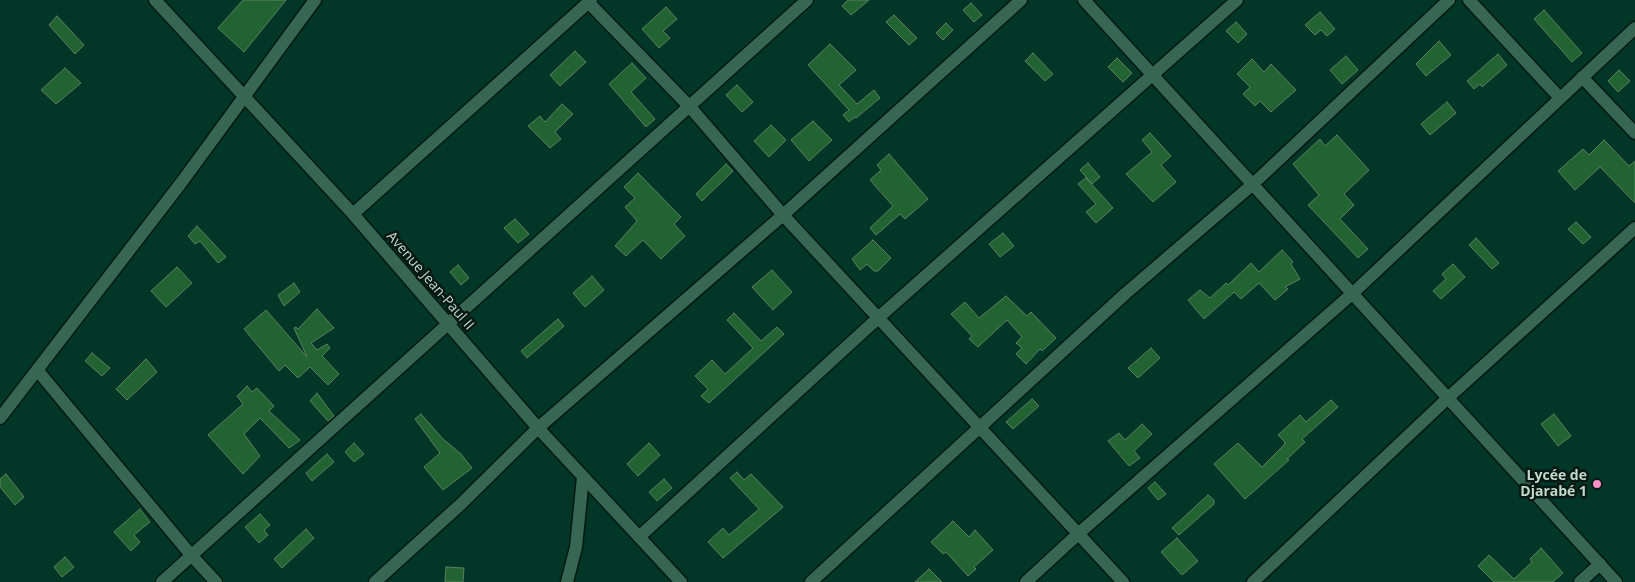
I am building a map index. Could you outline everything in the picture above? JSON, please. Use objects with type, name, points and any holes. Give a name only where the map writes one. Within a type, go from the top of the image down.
[{"type":"street","name":"Avenue Jean-Paul II","points":[[155,0],[353,214],[538,428],[680,582]]},
{"type":"street","points":[[0,418],[181,183],[315,0]]},
{"type":"street","points":[[162,582],[807,0]]},
{"type":"street","points":[[375,582],[461,504],[538,428],[783,215],[1021,0]]},
{"type":"street","points":[[1084,0],[1449,397],[1616,582]]},
{"type":"street","points":[[639,537],[878,318],[1153,76],[1236,0]]},
{"type":"street","points":[[811,582],[1125,294],[1253,184],[1448,0]]},
{"type":"street","points":[[1469,0],[1560,98]]},
{"type":"street","points":[[353,214],[590,1],[690,107],[783,215],[1123,582]]},
{"type":"street","points":[[1026,582],[1078,534],[1353,293],[1635,28]]},
{"type":"street","points":[[1582,78],[1635,133]]},
{"type":"street","points":[[1253,582],[1449,397],[1635,228]]},
{"type":"street","points":[[38,371],[191,555],[216,582]]},
{"type":"street","points":[[567,582],[576,547],[582,476]]},
{"type":"street","points":[[1580,582],[1600,564]]},
{"type":"building","points":[[243,0],[286,0],[244,52],[218,28]]},
{"type":"building","points":[[848,0],[869,0],[851,15],[842,6]]},
{"type":"building","points":[[971,3],[982,15],[974,22],[963,10]]},
{"type":"building","points":[[666,7],[677,19],[663,31],[670,38],[659,48],[642,29]]},
{"type":"building","points":[[1544,10],[1582,53],[1572,62],[1534,19]]},
{"type":"building","points":[[1320,12],[1335,29],[1327,36],[1321,30],[1315,35],[1305,25]]},
{"type":"building","points":[[894,15],[917,38],[909,45],[886,22]]},
{"type":"building","points":[[57,16],[84,45],[75,54],[49,25]]},
{"type":"building","points":[[1236,22],[1247,34],[1238,43],[1226,31]]},
{"type":"building","points":[[946,23],[953,30],[943,40],[936,33]]},
{"type":"building","points":[[1439,41],[1451,55],[1426,76],[1416,64]]},
{"type":"building","points":[[830,44],[856,70],[839,85],[857,104],[874,90],[880,98],[849,122],[843,115],[849,110],[808,65]]},
{"type":"building","points":[[575,51],[586,62],[560,86],[550,75]]},
{"type":"building","points":[[1033,53],[1053,74],[1045,81],[1025,61]]},
{"type":"building","points":[[1498,54],[1507,65],[1482,87],[1480,84],[1474,89],[1467,81]]},
{"type":"building","points":[[1346,56],[1358,70],[1342,84],[1330,70]]},
{"type":"building","points":[[1117,58],[1132,73],[1123,82],[1108,67]]},
{"type":"building","points":[[1252,59],[1264,72],[1271,64],[1296,90],[1271,112],[1260,101],[1255,106],[1243,94],[1250,87],[1237,74]]},
{"type":"building","points":[[632,63],[646,78],[631,92],[655,119],[646,127],[609,84]]},
{"type":"building","points":[[65,68],[81,83],[56,104],[41,90]]},
{"type":"building","points":[[1619,70],[1630,81],[1618,92],[1608,81]]},
{"type":"building","points":[[737,85],[753,102],[742,112],[726,95]]},
{"type":"building","points":[[1447,102],[1456,113],[1430,135],[1421,124]]},
{"type":"building","points":[[562,104],[573,114],[555,132],[561,139],[550,148],[528,126],[540,116],[545,122]]},
{"type":"building","points":[[813,121],[832,140],[809,161],[791,140]]},
{"type":"building","points":[[771,125],[786,140],[769,157],[754,141]]},
{"type":"building","points":[[1150,133],[1171,156],[1161,165],[1176,182],[1153,202],[1126,174],[1152,152],[1142,140]]},
{"type":"building","points":[[1337,135],[1369,170],[1344,194],[1354,205],[1340,219],[1368,249],[1358,258],[1308,205],[1319,195],[1293,164],[1320,139],[1325,146]]},
{"type":"building","points":[[1604,140],[1629,166],[1635,161],[1635,203],[1600,167],[1575,190],[1558,171],[1583,149],[1589,155]]},
{"type":"building","points":[[889,154],[928,199],[905,219],[900,214],[876,235],[870,228],[893,206],[870,180],[881,170],[877,165]]},
{"type":"building","points":[[1088,163],[1100,177],[1092,184],[1080,170]]},
{"type":"building","points":[[726,164],[733,171],[702,201],[696,194]]},
{"type":"building","points":[[638,173],[681,217],[674,224],[685,236],[661,259],[643,240],[626,256],[615,246],[637,221],[625,207],[635,198],[624,187]]},
{"type":"building","points":[[1086,178],[1113,208],[1096,223],[1086,212],[1096,204],[1078,184]]},
{"type":"building","points":[[515,219],[529,234],[518,243],[504,228]]},
{"type":"building","points":[[1576,222],[1591,237],[1583,244],[1568,229]]},
{"type":"building","points":[[197,226],[226,257],[218,263],[200,241],[195,244],[188,236]]},
{"type":"building","points":[[1003,233],[1014,246],[1000,257],[989,244]]},
{"type":"building","points":[[1476,238],[1499,263],[1492,269],[1469,245]]},
{"type":"building","points":[[873,240],[891,258],[878,271],[874,271],[867,264],[860,270],[852,259]]},
{"type":"building","points":[[1282,250],[1293,262],[1291,264],[1300,279],[1285,287],[1288,289],[1275,300],[1259,283],[1241,299],[1234,292],[1204,319],[1188,300],[1200,290],[1210,298],[1226,283],[1228,285],[1251,263],[1259,272]]},
{"type":"building","points":[[1453,264],[1465,277],[1441,299],[1433,291],[1446,279],[1442,274]]},
{"type":"building","points":[[458,265],[469,278],[461,285],[450,272]]},
{"type":"building","points":[[177,267],[192,283],[166,307],[151,291]]},
{"type":"building","points":[[772,270],[792,292],[773,310],[752,287]]},
{"type":"building","points":[[592,276],[604,290],[585,307],[573,293]]},
{"type":"building","points":[[294,283],[300,292],[284,306],[278,295]]},
{"type":"building","points":[[1006,296],[1027,316],[1031,312],[1056,338],[1042,351],[1040,349],[1026,364],[1016,354],[1022,348],[1016,343],[1022,337],[1007,320],[978,347],[969,339],[972,336],[951,314],[965,302],[979,318]]},
{"type":"building","points":[[317,309],[334,328],[311,343],[317,350],[327,344],[330,348],[322,356],[339,374],[328,385],[310,367],[298,378],[285,365],[279,371],[244,329],[266,310],[307,357],[294,328],[298,329]]},
{"type":"building","points":[[734,313],[761,341],[777,327],[784,334],[709,403],[701,396],[708,389],[695,376],[712,360],[725,374],[753,348],[727,320]]},
{"type":"building","points":[[558,319],[564,326],[527,358],[521,351]]},
{"type":"building","points":[[1151,348],[1160,358],[1138,378],[1128,368]]},
{"type":"building","points":[[92,353],[110,368],[102,376],[85,361]]},
{"type":"building","points":[[146,359],[157,372],[127,400],[116,389]]},
{"type":"building","points":[[247,386],[252,392],[257,388],[274,406],[269,411],[300,440],[289,448],[260,418],[244,434],[260,456],[243,474],[208,435],[243,404],[237,396]]},
{"type":"building","points":[[317,393],[334,416],[328,421],[310,401]]},
{"type":"building","points":[[1032,399],[1039,406],[1013,429],[1006,422]]},
{"type":"building","points":[[1331,400],[1338,407],[1302,439],[1305,442],[1287,459],[1289,460],[1245,499],[1214,464],[1238,443],[1262,467],[1284,445],[1285,442],[1278,435],[1300,415],[1306,422]]},
{"type":"building","points":[[421,414],[443,439],[461,454],[472,468],[443,490],[424,467],[440,453],[415,419]]},
{"type":"building","points":[[1554,414],[1571,436],[1558,446],[1541,424]]},
{"type":"building","points":[[1142,424],[1152,434],[1134,451],[1140,458],[1129,466],[1108,441],[1119,433],[1125,440]]},
{"type":"building","points":[[354,443],[364,454],[354,462],[345,452]]},
{"type":"building","points":[[649,443],[660,455],[638,476],[627,464]]},
{"type":"building","points":[[327,454],[334,462],[312,481],[306,473]]},
{"type":"building","points":[[737,472],[744,480],[751,474],[783,507],[723,558],[708,542],[723,528],[729,535],[759,509],[730,478]]},
{"type":"building","points":[[6,474],[24,497],[15,505],[0,487],[0,479]]},
{"type":"building","points":[[664,479],[672,488],[657,501],[649,492]]},
{"type":"building","points":[[1155,482],[1166,494],[1158,500],[1148,488]]},
{"type":"building","points":[[1208,495],[1214,500],[1214,504],[1179,535],[1172,528]]},
{"type":"building","points":[[140,509],[150,522],[134,535],[140,542],[131,551],[114,532]]},
{"type":"building","points":[[260,514],[270,525],[264,530],[268,535],[259,543],[245,527]]},
{"type":"building","points":[[953,521],[969,537],[975,530],[993,550],[974,567],[976,569],[968,576],[946,552],[943,554],[931,542]]},
{"type":"building","points":[[306,529],[314,538],[282,568],[274,559]]},
{"type":"building","points":[[1177,538],[1198,561],[1182,575],[1161,552]]},
{"type":"building","points":[[1541,548],[1563,573],[1553,582],[1494,582],[1478,566],[1489,555],[1514,579],[1532,562],[1530,559]]},
{"type":"building","points":[[65,557],[74,567],[62,577],[54,567]]},
{"type":"building","points":[[446,567],[464,568],[463,582],[445,582]]},
{"type":"building","points":[[929,569],[942,582],[915,582]]},
{"type":"place","name":"Lycée de Djarabé 1","points":[[1597,484]]}]
